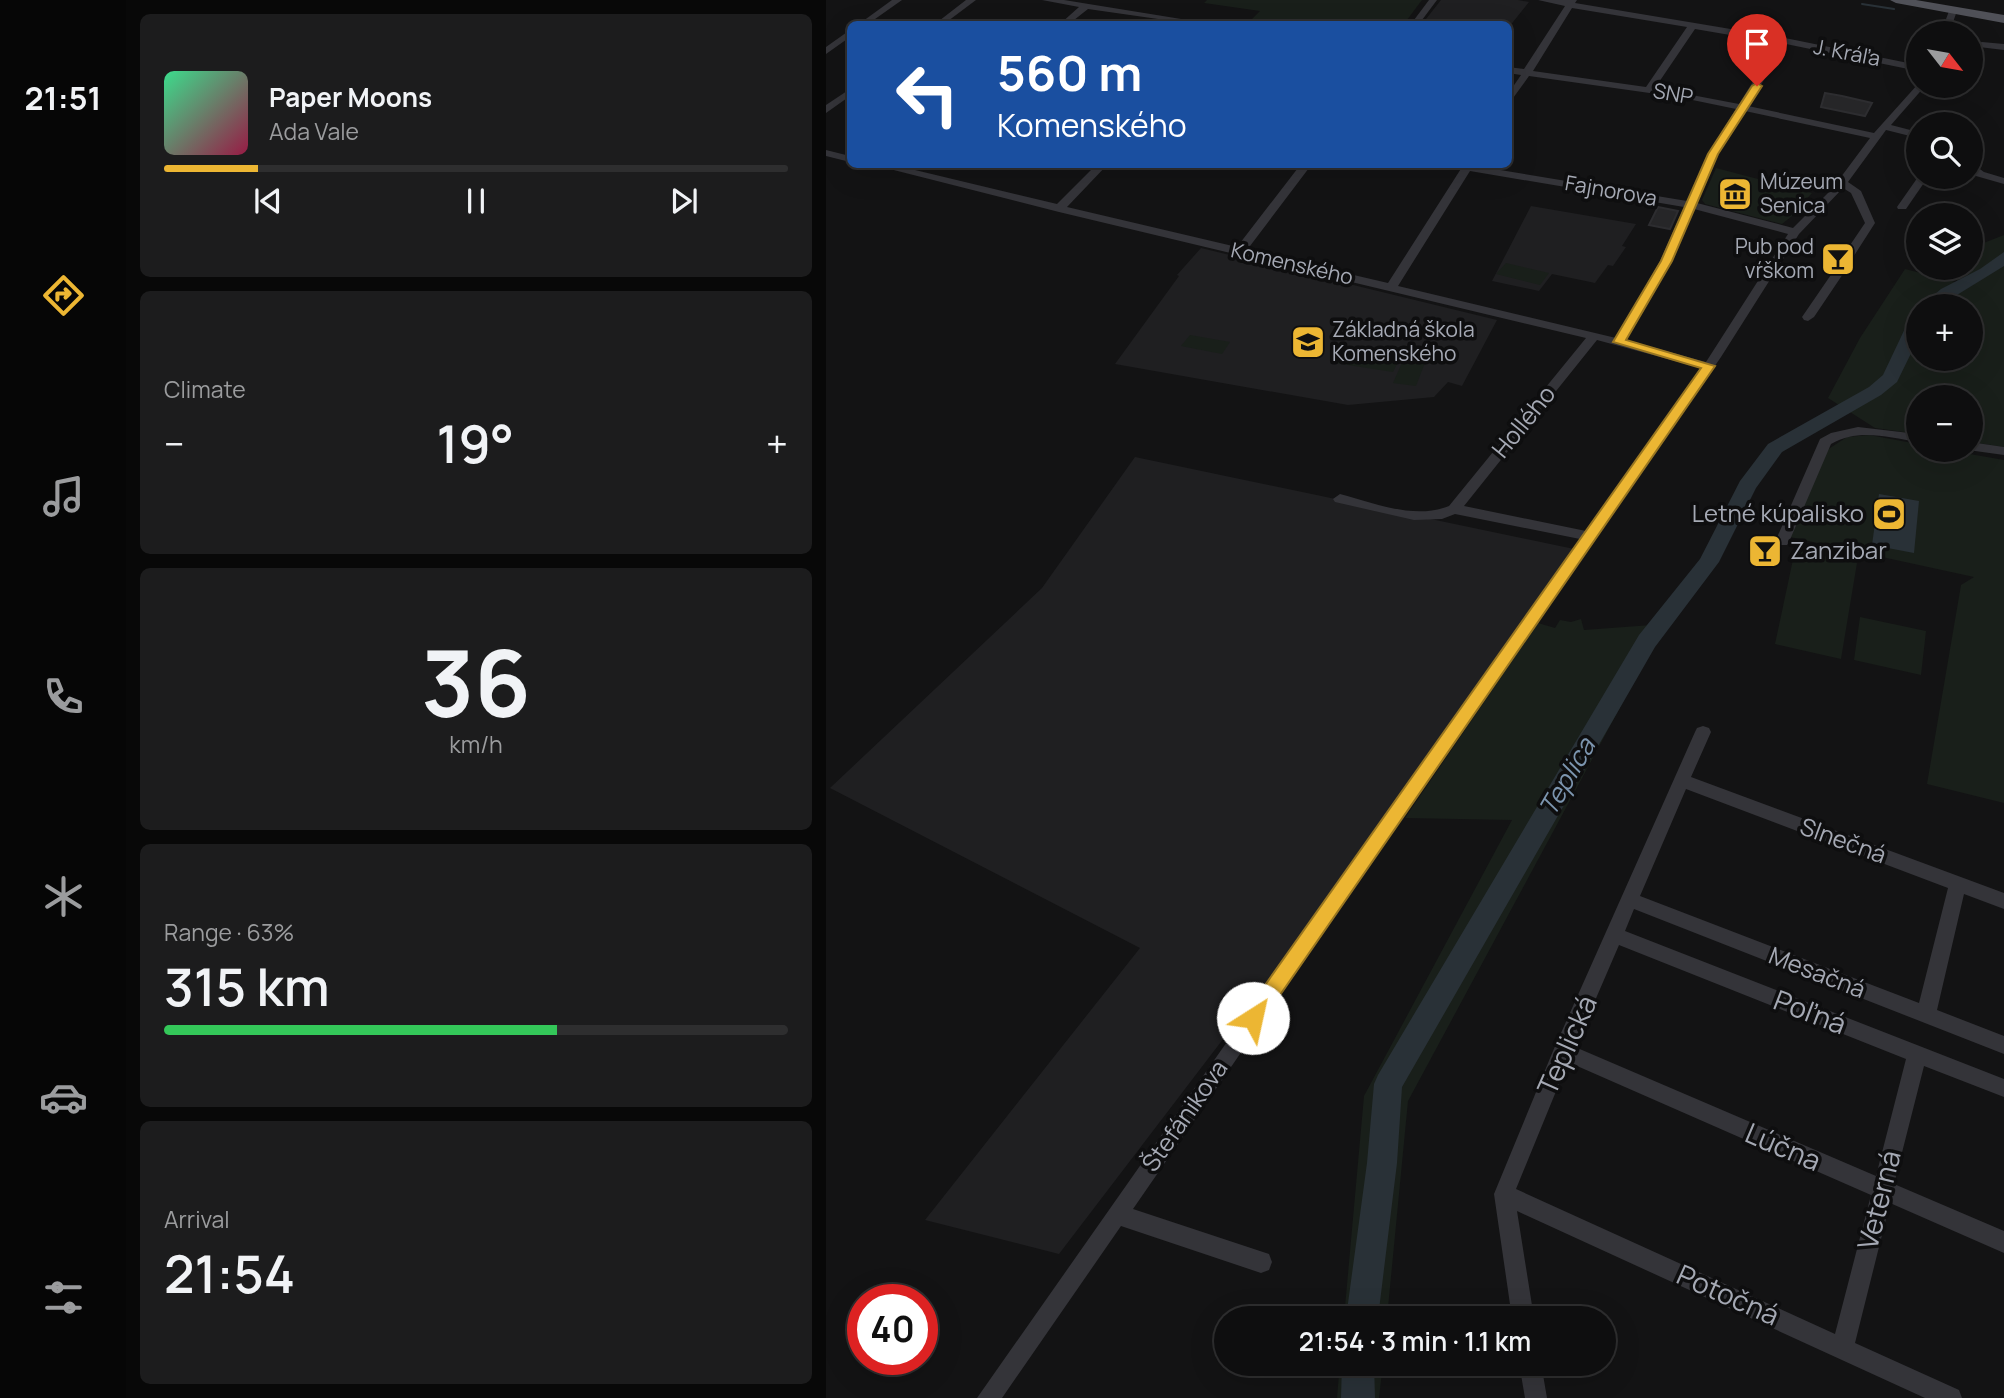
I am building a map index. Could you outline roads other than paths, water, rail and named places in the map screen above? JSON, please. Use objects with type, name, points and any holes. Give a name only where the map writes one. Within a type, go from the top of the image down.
[{"type":"main road","points":[[1896,0],[1956,5],[2004,19]]},
{"type":"street","points":[[867,21],[898,0]]},
{"type":"street","points":[[944,21],[972,0]]},
{"type":"street","points":[[1046,0],[1188,21]]},
{"type":"street","points":[[1417,21],[1433,0]]},
{"type":"street","name":"J. Kráľa","points":[[1542,0],[1571,2],[1906,66]]},
{"type":"street","points":[[1512,96],[1571,2]]},
{"type":"street","points":[[1068,21],[1086,6]]},
{"type":"street","points":[[1649,90],[1693,25]]},
{"type":"street","points":[[826,51],[847,35]]},
{"type":"street","points":[[1619,342],[1666,261],[1713,154],[1783,41]]},
{"type":"street","points":[[1983,45],[2004,47]]},
{"type":"street","name":"SNP","points":[[1512,70],[1744,107],[1876,136]]},
{"type":"street","points":[[826,110],[847,94]]},
{"type":"street","name":"Štefánikova","points":[[988,1398],[1709,366],[1795,232],[1842,183],[1876,136],[1909,98]]},
{"type":"street","points":[[1887,123],[1906,126]]},
{"type":"street","points":[[1887,123],[1906,130]]},
{"type":"street","points":[[826,153],[847,158]]},
{"type":"street","name":"Komenského","points":[[898,168],[1709,366]]},
{"type":"street","points":[[1059,209],[1099,168]]},
{"type":"street","points":[[1239,252],[1304,168]]},
{"type":"street","points":[[1391,288],[1467,168]]},
{"type":"street","name":"Fajnorova","points":[[1479,168],[1690,205],[1795,232]]},
{"type":"street","points":[[1983,175],[2004,181]]},
{"type":"street","points":[[1808,317],[1870,223],[1856,191],[1842,183]]},
{"type":"street","points":[[1902,207],[1915,189]]},
{"type":"street","name":"Hollého","points":[[1454,509],[1594,336]]},
{"type":"street","points":[[1782,542],[1825,443],[1839,434],[1856,430],[1906,436]]},
{"type":"street","points":[[1983,448],[2004,451]]},
{"type":"street","points":[[1340,499],[1430,518],[1454,509],[1589,536]]},
{"type":"street","name":"Teplická","points":[[1504,1194],[1563,1051],[1703,732]]},
{"type":"street","name":"Slnečná","points":[[1683,781],[2004,901]]},
{"type":"street","points":[[1926,1015],[1958,884]]},
{"type":"street","name":"Mesačná","points":[[1631,900],[2004,1045]]},
{"type":"street","name":"Poľná","points":[[1615,936],[2004,1088]]},
{"type":"street","name":"Lúčna","points":[[1563,1051],[2004,1242]]},
{"type":"street","name":"Veterná","points":[[1843,1348],[1917,1053]]},
{"type":"street","points":[[1504,1194],[1521,1306]]},
{"type":"street","name":"Potočná","points":[[1504,1194],[1951,1398]]},
{"type":"street","points":[[1116,1214],[1261,1262]]},
{"type":"street","points":[[1532,1376],[1536,1398]]},
{"type":"waterway","points":[[1862,4],[1894,9]]},
{"type":"waterway","name":"Teplica","points":[[1944,294],[1986,272],[2004,257]]},
{"type":"waterway","name":"Teplica","points":[[1364,1306],[1382,1163],[1388,1084],[1647,641],[1709,562],[1747,486],[1775,448],[1875,391],[1891,378],[1906,346]]},
{"type":"waterway","name":"Teplica","points":[[1358,1376],[1358,1398]]},
{"type":"place","name":"Múzeum Senica","points":[[1735,194]]},
{"type":"place","name":"Pub pod vŕškom","points":[[1838,259]]},
{"type":"place","name":"Základná škola Komenského","points":[[1308,342]]},
{"type":"place","name":"Letné kúpalisko","points":[[1889,514]]},
{"type":"place","name":"Zanzibar","points":[[1765,551]]}]
